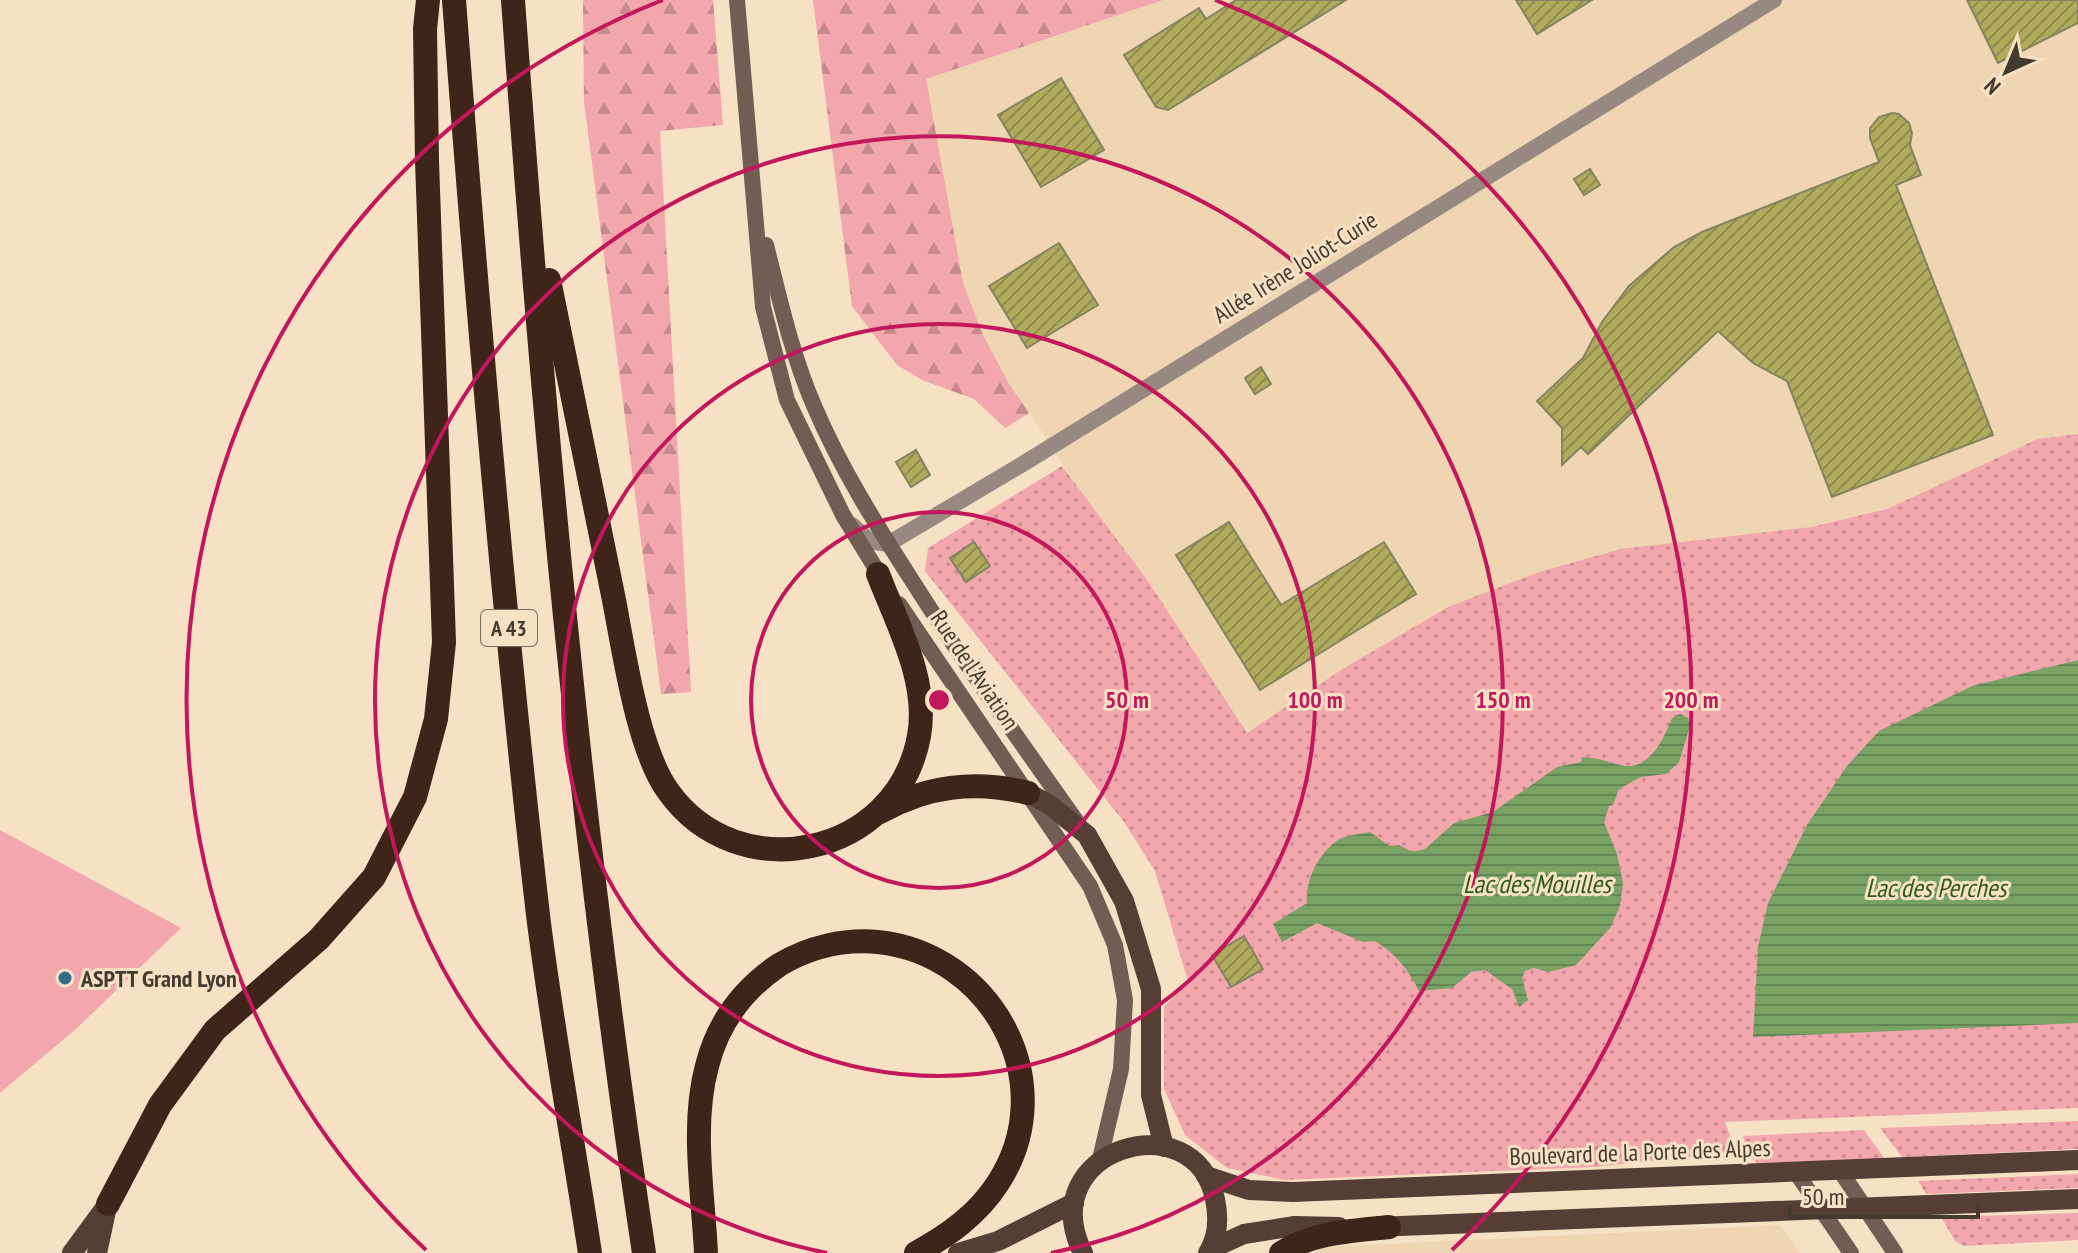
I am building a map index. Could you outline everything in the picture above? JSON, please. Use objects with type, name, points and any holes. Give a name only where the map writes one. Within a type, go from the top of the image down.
[{"type":"highway","points":[[108,1204],[160,1105],[215,1030],[319,939],[374,877],[415,797],[436,719],[444,642],[427,161],[425,29],[428,0]]},
{"type":"highway","name":"A 43","points":[[454,0],[506,599],[539,918],[590,1253]]},
{"type":"highway","name":"A 43","points":[[513,0],[524,160],[571,663],[600,921],[644,1253]]},
{"type":"highway","points":[[524,160],[647,750],[677,804],[723,838],[760,849],[783,851],[816,846],[909,798],[961,784],[995,786],[1028,793]]},
{"type":"highway","points":[[877,814],[907,772],[919,736],[920,719],[914,669],[878,574]]},
{"type":"highway","points":[[706,1253],[700,1148],[701,1095],[717,1035],[743,994],[784,962],[818,948],[856,941],[908,948],[959,973],[989,1002],[1000,1019],[1020,1074],[1021,1119],[1016,1142],[998,1182],[966,1220],[916,1253]]},
{"type":"highway","points":[[1281,1253],[1296,1243],[1329,1234],[1389,1227]]},
{"type":"main road","points":[[1028,793],[1050,805],[1087,835]]},
{"type":"main road","name":"Rue de l'Aviation","points":[[1087,835],[1124,901],[1151,989],[1151,1095],[1164,1147]]},
{"type":"main road","points":[[1083,1253],[1076,1240],[1074,1203],[1088,1172],[1100,1159],[1120,1149],[1142,1144],[1164,1147]]},
{"type":"main road","name":"Boulevard de la Porte des Alpes","points":[[1164,1147],[1187,1158],[1206,1176],[1249,1190],[1293,1192],[2078,1160]]},
{"type":"main road","points":[[1206,1176],[1218,1212],[1217,1231],[1210,1251]]},
{"type":"main road","points":[[1210,1251],[1244,1234],[1295,1226],[1389,1227],[2078,1199]]},
{"type":"main road","points":[[958,1253],[998,1241],[1074,1203]]},
{"type":"main road","points":[[72,1253],[108,1204]]},
{"type":"main road","points":[[97,1253],[108,1204]]},
{"type":"street","name":"Rue de l'Aviation","points":[[737,0],[763,307],[787,400],[843,515],[878,574],[1090,886],[1115,945],[1125,1000],[1121,1069],[1100,1159]]},
{"type":"street","name":"Allée Irène Joliot-Curie","points":[[888,544],[1774,0]]},
{"type":"street","name":"Rue de l'Aviation","points":[[756,209],[788,330],[814,405],[840,460],[888,544],[975,680],[1087,835]]},
{"type":"street","points":[[843,515],[870,541],[888,544]]},
{"type":"street","points":[[1839,1169],[1895,1253]]},
{"type":"street","points":[[1795,1171],[1851,1253]]},
{"type":"shaded area","points":[[813,0],[2078,0],[2078,434],[2038,439],[1887,509],[1448,607],[1344,668],[1247,734],[1148,582],[1072,479],[1030,413],[1005,428],[974,399],[922,380],[897,365],[852,306]]},
{"type":"shaded area","points":[[1780,1225],[1800,1253],[1314,1253],[1323,1247]]},
{"type":"green space","points":[[583,0],[713,0],[723,125],[660,131],[691,692],[661,694],[584,102]]},
{"type":"green space","points":[[813,0],[1163,0],[926,79],[963,283],[982,333],[1009,384],[1029,413],[1005,428],[974,399],[922,380],[897,365],[852,306]]},
{"type":"green space","points":[[2078,434],[2078,1108],[1725,1122],[1736,1152],[1594,1167],[1285,1180],[1227,1168],[1185,1135],[1164,1089],[1164,1007],[1188,981],[1155,871],[1124,822],[925,571],[928,548],[1062,466],[1148,581],[1247,733],[1344,668],[1448,607],[1539,572],[1621,549],[1810,527],[1887,509],[2038,439]]},
{"type":"green space","name":"ASPTT Grand Lyon","points":[[0,830],[181,928],[77,1028],[0,1093]]},
{"type":"green space","points":[[2078,1121],[2078,1149],[1902,1157],[1880,1128]]},
{"type":"green space","points":[[1864,1130],[1885,1159],[1757,1163],[1747,1152],[1743,1136]]},
{"type":"green space","points":[[2078,1174],[2078,1188],[1926,1194],[1918,1181]]},
{"type":"green space","points":[[2078,1213],[2078,1240],[1964,1246],[1955,1241],[1941,1217]]},
{"type":"water","name":"Lac des Perches","points":[[2078,660],[2078,1023],[1753,1037],[1758,947],[1768,903],[1807,825],[1847,766],[1879,731],[1972,686]]},
{"type":"water","name":"Lac des Mouilles","points":[[1680,714],[1688,718],[1690,726],[1679,762],[1666,774],[1641,777],[1619,789],[1613,805],[1609,806],[1604,822],[1617,854],[1623,883],[1620,906],[1610,928],[1576,965],[1548,972],[1534,968],[1525,971],[1522,978],[1528,1000],[1519,1007],[1512,989],[1485,970],[1471,972],[1452,988],[1419,991],[1401,963],[1375,941],[1363,942],[1317,923],[1282,942],[1273,924],[1307,903],[1308,885],[1315,868],[1325,852],[1338,840],[1370,832],[1389,846],[1399,845],[1412,852],[1425,849],[1454,823],[1493,812],[1557,767],[1581,762],[1582,757],[1620,765],[1639,764],[1654,752],[1672,718]]},
{"type":"building","points":[[1236,0],[1346,0],[1168,110],[1156,107],[1124,55],[1199,8],[1206,19]]},
{"type":"building","points":[[1516,0],[1592,0],[1537,34]]},
{"type":"building","points":[[1967,0],[2078,0],[2078,23],[1998,63]]},
{"type":"building","points":[[1061,78],[1104,150],[1041,187],[998,115]]},
{"type":"building","points":[[1899,114],[1909,123],[1912,133],[1910,145],[1921,175],[1896,185],[1993,435],[1832,497],[1787,381],[1753,363],[1718,331],[1588,454],[1581,447],[1562,465],[1562,428],[1537,401],[1583,358],[1602,322],[1629,286],[1674,247],[1702,232],[1879,162],[1870,138],[1870,128],[1879,117]]},
{"type":"building","points":[[1590,169],[1600,185],[1584,195],[1574,179]]},
{"type":"building","points":[[1059,243],[1098,305],[1027,348],[989,286]]},
{"type":"building","points":[[1261,367],[1271,384],[1255,394],[1245,378]]},
{"type":"building","points":[[916,450],[930,475],[911,487],[896,462]]},
{"type":"building","points":[[1229,522],[1281,605],[1384,542],[1416,594],[1260,690],[1176,555]]},
{"type":"building","points":[[974,542],[990,566],[966,582],[950,558]]},
{"type":"building","points":[[1244,936],[1263,969],[1231,987],[1212,955]]},
{"type":"place","name":"ASPTT Grand Lyon","points":[[65,978]]}]
